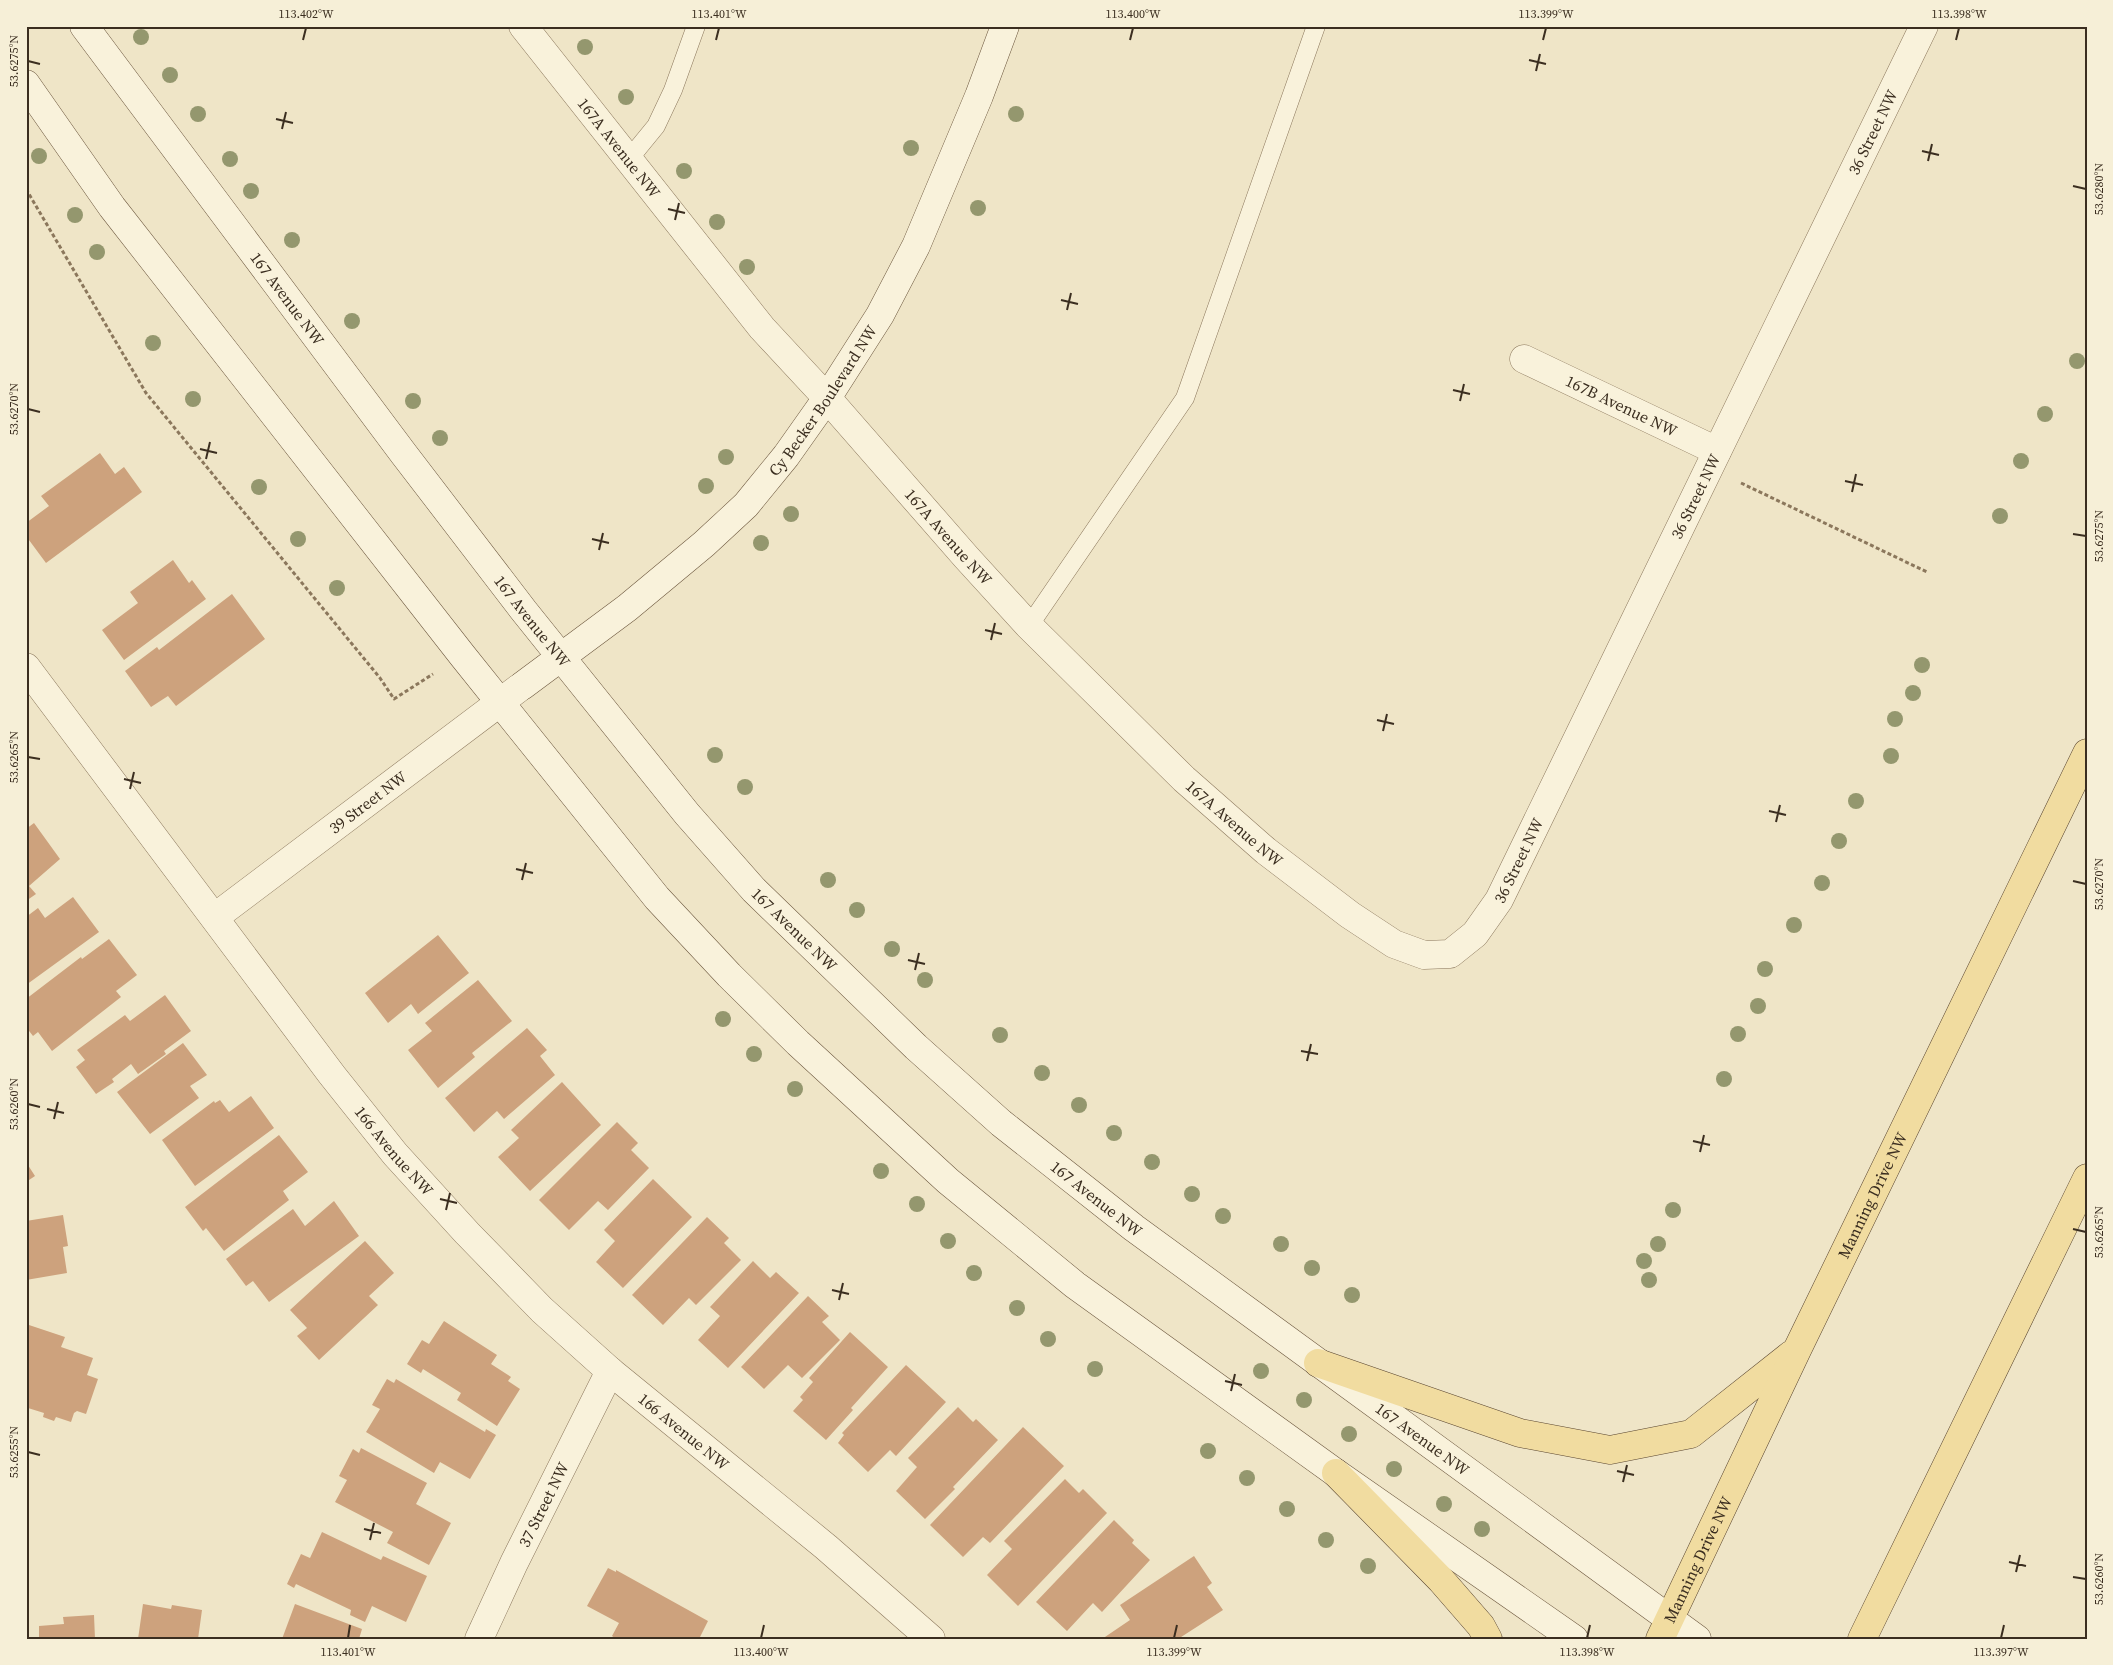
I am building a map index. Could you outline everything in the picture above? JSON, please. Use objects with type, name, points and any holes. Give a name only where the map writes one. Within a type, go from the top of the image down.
[{"type":"main road","name":"Manning Drive NW","points":[[1668,1632],[1797,1350],[2087,752]]},
{"type":"main road","points":[[1862,1639],[2087,1178]]},
{"type":"main road","points":[[1318,1363],[1520,1434],[1610,1450],[1692,1434],[1797,1350]]},
{"type":"main road","points":[[1336,1473],[1441,1580],[1481,1626],[1488,1639]]},
{"type":"street","name":"167 Avenue NW","points":[[84,26],[403,452],[561,658],[687,814],[754,890],[916,1046],[1009,1129],[1134,1228],[1318,1363],[1668,1632],[1697,1639]]},
{"type":"street","name":"167A Avenue NW","points":[[523,26],[762,328],[827,398],[966,558],[1029,626],[1184,779],[1266,851],[1350,915],[1394,944],[1424,954],[1450,954]]},
{"type":"street","name":"Cy Becker Boulevard NW","points":[[522,686],[561,658],[704,544],[746,504],[786,456],[827,398],[880,315],[916,246],[979,96],[1005,26]]},
{"type":"street","name":"36 Street NW","points":[[1450,954],[1475,934],[1499,900],[1924,26]]},
{"type":"street","points":[[26,84],[112,207],[500,702],[657,898],[736,982],[948,1181],[1075,1285],[1336,1473],[1574,1639]]},
{"type":"street","name":"167B Avenue NW","points":[[1524,360],[1713,459]]},
{"type":"street","name":"166 Avenue NW","points":[[26,667],[332,1075],[395,1154],[467,1233],[542,1310],[610,1372],[826,1547],[931,1639]]},
{"type":"street","name":"39 Street NW","points":[[215,917],[522,686]]},
{"type":"street","name":"37 Street NW","points":[[479,1639],[514,1564],[610,1372]]},
{"type":"lane","points":[[629,159],[656,126],[673,90],[696,26]]},
{"type":"lane","points":[[1029,626],[1185,398],[1316,26]]},
{"type":"path","points":[[26,189],[146,393],[374,670],[394,699]]},
{"type":"path","points":[[1713,459],[1927,572]]},
{"type":"building","points":[[100,453],[115,474],[124,467],[142,492],[46,563],[26,536],[26,523],[49,506],[41,496]]},
{"type":"building","points":[[173,560],[189,583],[192,580],[206,599],[124,660],[102,630],[138,603],[130,592]]},
{"type":"building","points":[[232,594],[265,639],[176,706],[168,696],[151,707],[125,671],[157,647],[159,650]]},
{"type":"building","points":[[34,823],[60,859],[29,886],[36,894],[26,901],[26,829]]},
{"type":"building","points":[[73,897],[99,932],[26,985],[26,917],[38,908],[45,918]]},
{"type":"building","points":[[438,935],[469,973],[418,1014],[411,1004],[388,1023],[365,993]]},
{"type":"building","points":[[109,939],[137,975],[116,991],[121,997],[52,1051],[38,1032],[33,1036],[26,1027],[26,999],[81,957],[82,959]]},
{"type":"building","points":[[478,980],[512,1021],[472,1053],[475,1057],[438,1088],[408,1050],[432,1031],[425,1023]]},
{"type":"building","points":[[165,995],[191,1031],[164,1051],[166,1054],[138,1074],[131,1064],[112,1079],[114,1082],[96,1094],[76,1067],[85,1060],[77,1050],[125,1015],[130,1021]]},
{"type":"building","points":[[527,1028],[547,1050],[540,1056],[555,1075],[504,1119],[497,1111],[474,1132],[445,1098]]},
{"type":"building","points":[[183,1043],[207,1075],[190,1086],[199,1098],[150,1134],[117,1092]]},
{"type":"building","points":[[562,1082],[601,1125],[530,1191],[498,1157],[519,1138],[511,1130]]},
{"type":"building","points":[[251,1096],[274,1128],[195,1186],[162,1140],[214,1101],[215,1103],[220,1100],[229,1112]]},
{"type":"building","points":[[617,1122],[638,1143],[631,1150],[649,1168],[608,1210],[598,1201],[569,1230],[539,1200]]},
{"type":"building","points":[[279,1135],[308,1172],[283,1191],[289,1200],[224,1251],[206,1228],[203,1231],[185,1207]]},
{"type":"building","points":[[26,1162],[35,1176],[26,1182]]},
{"type":"building","points":[[653,1179],[692,1217],[623,1288],[596,1262],[615,1241],[604,1230]]},
{"type":"building","points":[[334,1201],[359,1236],[269,1302],[253,1281],[246,1286],[226,1259],[293,1209],[305,1226]]},
{"type":"building","points":[[63,1215],[68,1246],[63,1247],[67,1273],[26,1280],[26,1221]]},
{"type":"building","points":[[707,1217],[729,1238],[724,1243],[741,1260],[696,1305],[689,1298],[663,1325],[632,1295]]},
{"type":"building","points":[[365,1241],[394,1273],[369,1296],[378,1305],[319,1360],[297,1336],[307,1328],[290,1310]]},
{"type":"building","points":[[753,1261],[770,1278],[776,1272],[799,1293],[728,1368],[698,1340],[720,1316],[710,1307]]},
{"type":"building","points":[[808,1296],[829,1316],[822,1322],[840,1340],[802,1378],[788,1365],[764,1389],[741,1367]]},
{"type":"building","points":[[444,1321],[497,1355],[491,1364],[511,1377],[508,1381],[520,1389],[497,1426],[457,1400],[461,1393],[423,1369],[421,1373],[407,1364],[422,1340],[429,1344]]},
{"type":"building","points":[[26,1324],[65,1337],[61,1347],[93,1358],[87,1375],[98,1379],[86,1414],[77,1411],[74,1413],[71,1422],[56,1417],[54,1421],[43,1417],[44,1413],[28,1408],[26,1412]]},
{"type":"building","points":[[850,1332],[888,1367],[851,1408],[853,1410],[826,1440],[793,1411],[803,1400],[800,1397],[813,1382],[809,1378]]},
{"type":"building","points":[[906,1365],[946,1402],[896,1456],[890,1450],[868,1472],[838,1443],[844,1435],[842,1433]]},
{"type":"building","points":[[387,1379],[394,1383],[396,1379],[485,1432],[486,1429],[496,1435],[470,1479],[440,1462],[434,1473],[366,1432],[380,1409],[372,1405]]},
{"type":"building","points":[[958,1407],[973,1422],[976,1419],[998,1440],[953,1487],[955,1489],[925,1519],[896,1491],[917,1467],[908,1458]]},
{"type":"building","points":[[1023,1427],[1064,1466],[990,1543],[983,1537],[963,1557],[930,1525]]},
{"type":"building","points":[[361,1448],[427,1483],[416,1504],[451,1523],[429,1565],[387,1543],[393,1532],[335,1502],[347,1480],[339,1476],[353,1449],[359,1453]]},
{"type":"building","points":[[1065,1479],[1079,1493],[1083,1489],[1107,1513],[1018,1606],[987,1575],[1012,1549],[1004,1541]]},
{"type":"building","points":[[1114,1520],[1134,1540],[1132,1543],[1150,1560],[1102,1612],[1093,1603],[1067,1631],[1036,1602]]},
{"type":"building","points":[[322,1532],[381,1560],[383,1556],[427,1576],[406,1622],[372,1606],[365,1622],[350,1615],[351,1610],[296,1584],[294,1588],[287,1584],[301,1554],[310,1558]]},
{"type":"building","points":[[1194,1556],[1212,1583],[1207,1587],[1223,1610],[1178,1639],[1102,1639],[1130,1620],[1120,1605]]},
{"type":"building","points":[[608,1568],[616,1572],[616,1570],[708,1621],[699,1639],[616,1639],[612,1636],[619,1623],[587,1606]]},
{"type":"building","points":[[143,1604],[171,1609],[172,1605],[202,1610],[198,1639],[138,1639]]},
{"type":"building","points":[[295,1604],[362,1629],[359,1639],[282,1639]]},
{"type":"building","points":[[94,1615],[95,1639],[39,1639],[39,1626],[64,1624],[63,1617]]}]
